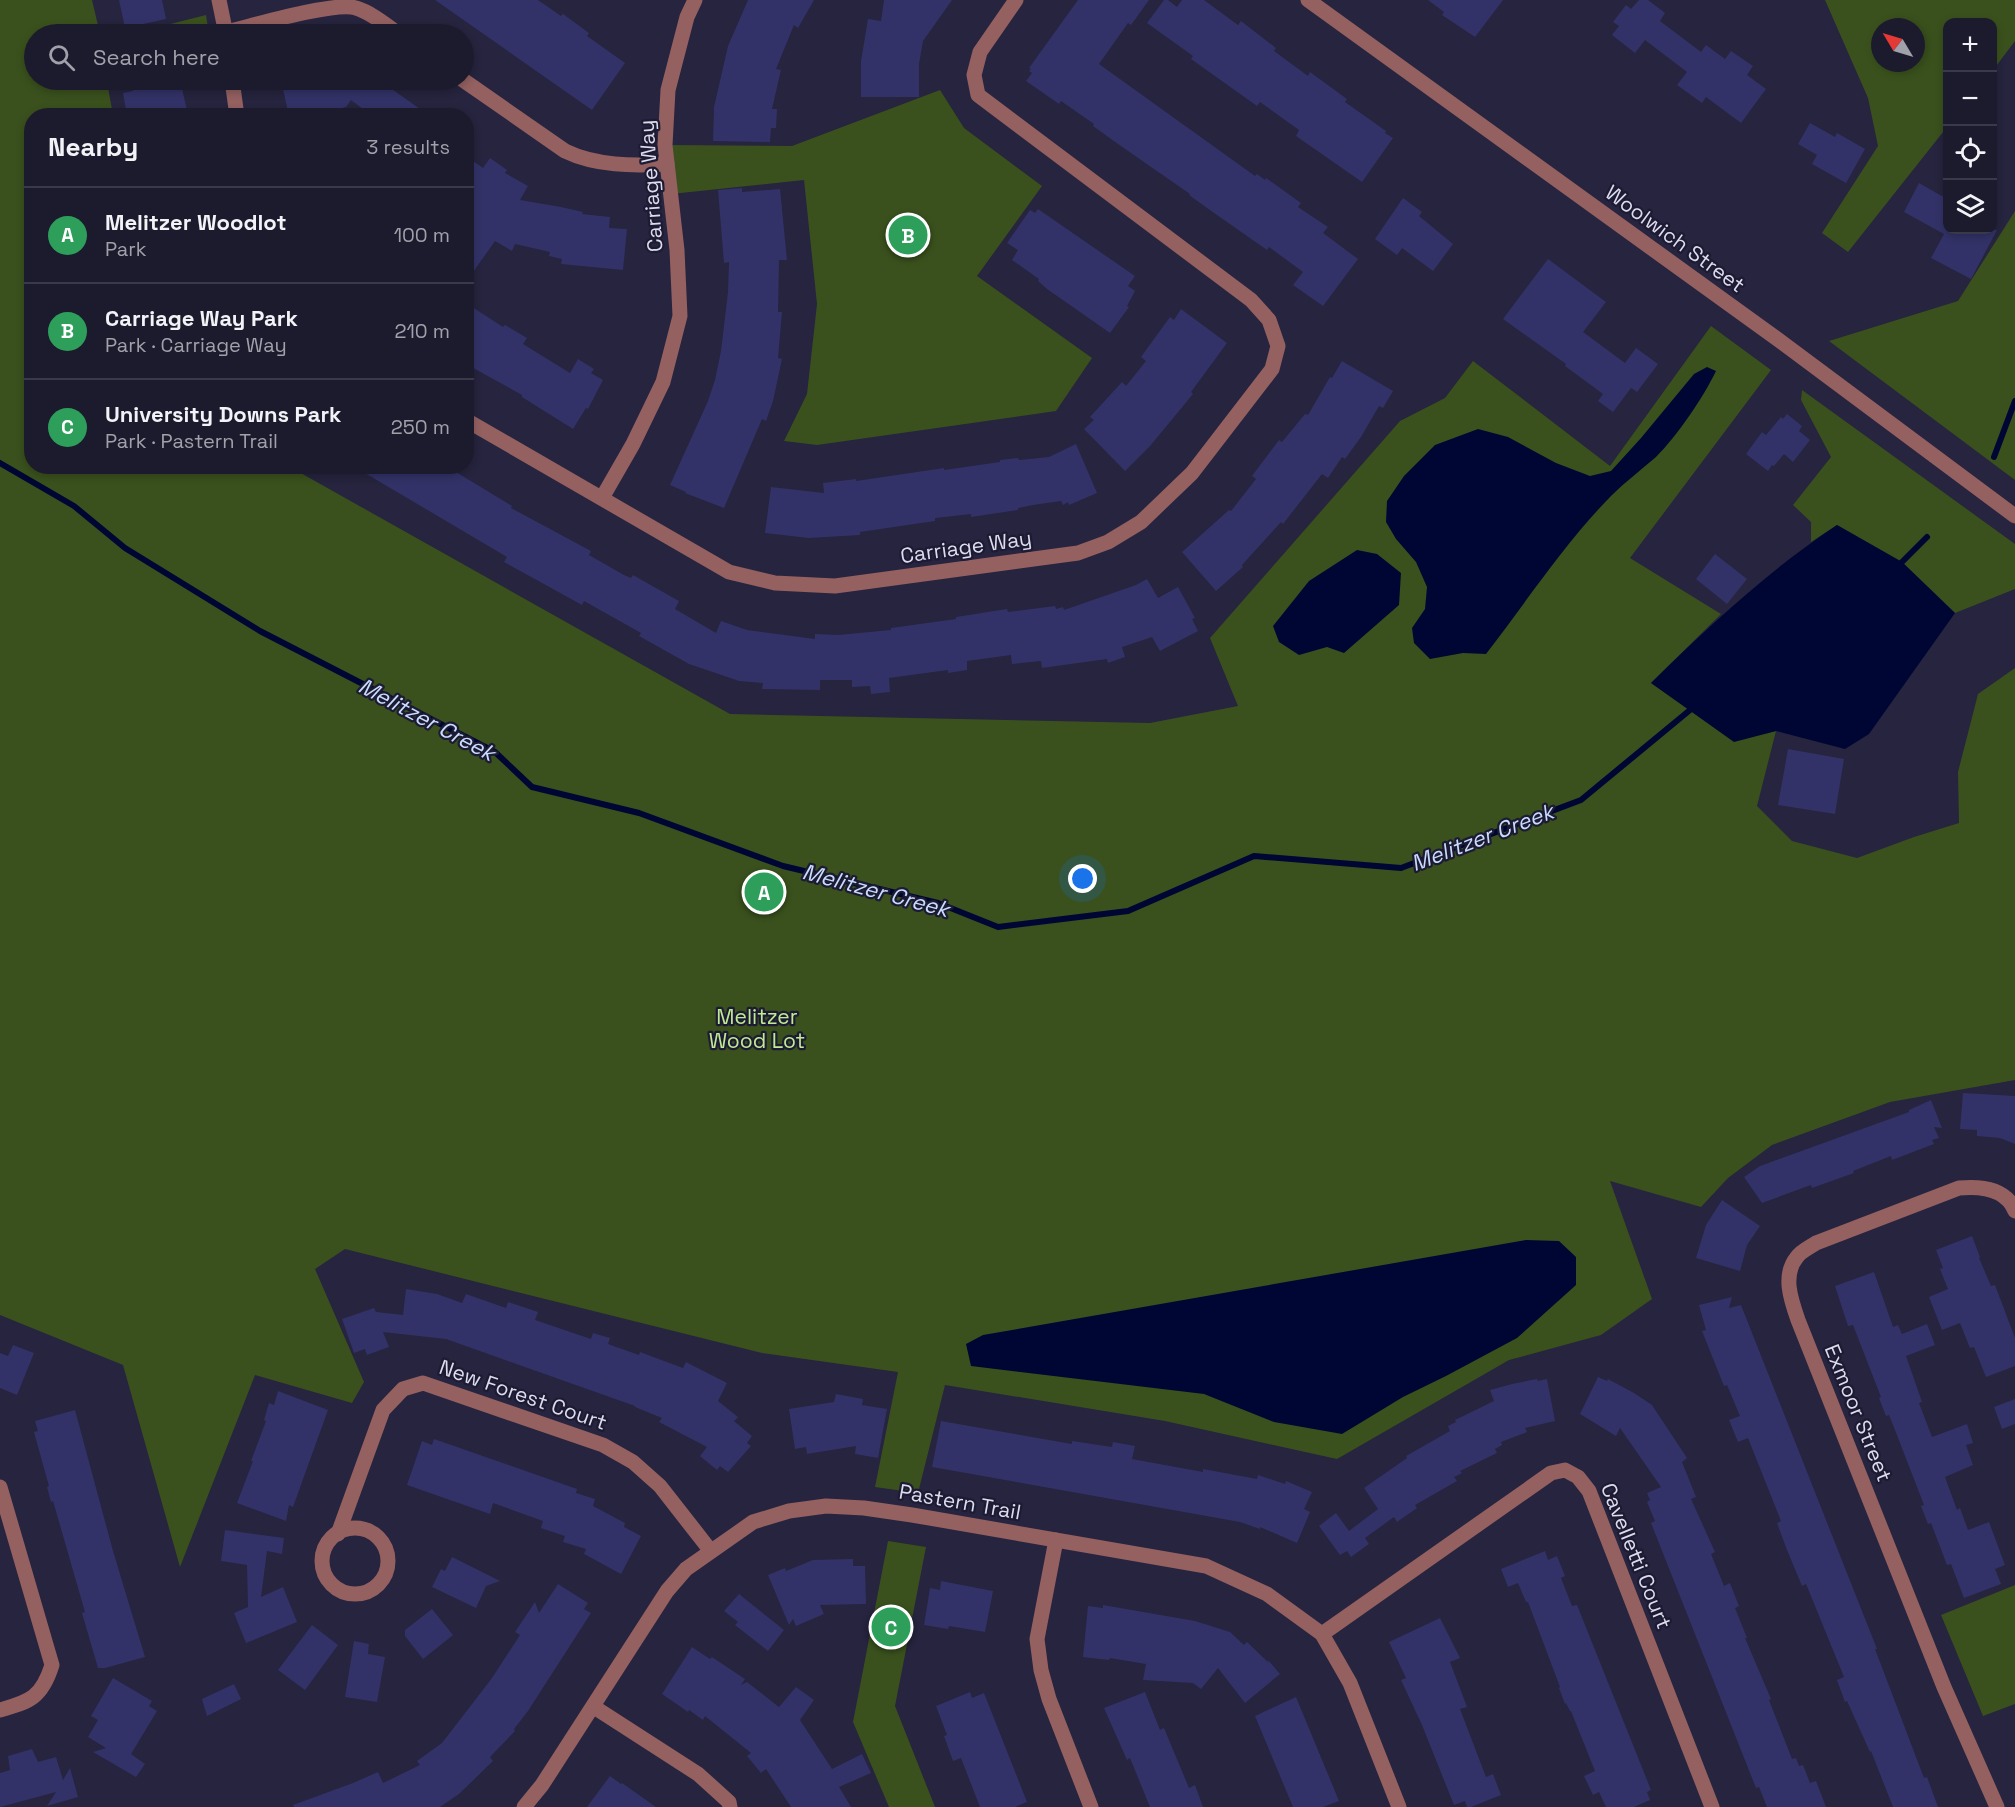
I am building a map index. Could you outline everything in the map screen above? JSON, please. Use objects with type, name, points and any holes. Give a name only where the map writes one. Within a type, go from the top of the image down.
[{"type":"street","points":[[219,0],[224,24]]},
{"type":"street","name":"Carriage Way","points":[[695,0],[687,17],[668,90],[665,145],[677,249],[680,316],[663,382],[633,444],[602,498],[729,572],[775,583],[835,586],[1078,553],[1108,542],[1142,522],[1192,473],[1272,369],[1278,346],[1269,320],[1251,300],[978,95],[974,75],[980,52],[1016,0]]},
{"type":"street","name":"Woolwich Street","points":[[1308,0],[1780,341],[2015,516]]},
{"type":"street","points":[[262,24],[335,6],[355,7],[385,24]]},
{"type":"street","points":[[474,88],[580,159],[634,166],[667,164]]},
{"type":"street","points":[[233,90],[236,108]]},
{"type":"street","points":[[474,425],[602,498]]},
{"type":"street","name":"Exmoor Street","points":[[1997,1807],[1944,1687],[1798,1320],[1789,1288],[1789,1272],[1797,1256],[1816,1243],[1959,1188],[1982,1186],[2001,1194],[2015,1211]]},
{"type":"street","name":"New Forest Court","points":[[338,1534],[343,1530],[354,1528],[371,1531],[380,1538],[386,1548],[387,1571],[378,1585],[368,1592],[354,1594],[343,1592],[334,1586],[326,1577],[322,1566],[322,1556],[326,1545],[338,1534],[383,1410],[403,1389],[423,1383],[603,1445],[633,1462],[660,1486],[710,1550]]},
{"type":"street","name":"Cavelletti Court","points":[[1322,1634],[1551,1473],[1565,1470],[1578,1477],[1589,1491],[1712,1807]]},
{"type":"street","points":[[0,1487],[52,1665],[48,1679],[38,1693],[26,1703],[0,1710]]},
{"type":"street","name":"Pastern Trail","points":[[524,1807],[542,1785],[594,1707],[667,1591],[686,1569],[753,1522],[789,1511],[826,1506],[864,1508],[912,1515],[1206,1566],[1267,1594],[1322,1634],[1350,1683],[1399,1807]]},
{"type":"street","points":[[1056,1540],[1037,1639],[1041,1670],[1049,1699],[1091,1807]]},
{"type":"street","points":[[594,1707],[698,1774],[729,1802],[730,1807]]},
{"type":"green space","name":"Melitzer Wood Lot","points":[[0,0],[92,0],[98,24],[24,24],[24,90],[108,90],[112,108],[24,108],[24,474],[302,474],[730,714],[1150,723],[1238,706],[1210,638],[1400,421],[1445,398],[1473,361],[1610,466],[1711,326],[1771,370],[1630,558],[1721,614],[1651,683],[1734,741],[1776,731],[1757,806],[1792,841],[1857,858],[1959,823],[1958,772],[1978,694],[2015,668],[2015,1080],[1890,1102],[1772,1145],[1728,1178],[1701,1207],[1610,1181],[1652,1299],[1601,1335],[1509,1360],[1337,1459],[1165,1421],[945,1385],[918,1493],[875,1487],[898,1372],[762,1353],[345,1249],[315,1269],[364,1382],[352,1403],[255,1375],[180,1567],[123,1365],[0,1315]]},
{"type":"green space","points":[[1825,0],[2015,0],[2015,41],[1997,65],[1997,18],[1943,18],[1943,132],[1848,252],[1822,233],[1878,146],[1868,98]]},
{"type":"green space","points":[[206,15],[207,24],[170,24]]},
{"type":"green space","points":[[940,90],[964,128],[1042,186],[977,276],[1092,358],[1056,411],[817,445],[784,441],[807,394],[817,304],[804,180],[671,194],[665,145],[792,146]]},
{"type":"green space","points":[[2015,211],[2015,480],[1829,341],[1958,301]]},
{"type":"green space","points":[[1802,390],[2015,544],[2015,589],[1955,613],[1902,562],[1837,525],[1811,542],[1811,522],[1793,505],[1831,457],[1801,400]]},
{"type":"green space","points":[[888,1541],[926,1547],[895,1706],[935,1807],[889,1807],[853,1722]]},
{"type":"green space","points":[[2015,1585],[2015,1704],[1983,1716],[1941,1615]]},
{"type":"water","points":[[1707,367],[1716,371],[1681,428],[1656,457],[1616,491],[1594,514],[1486,654],[1463,653],[1430,659],[1414,643],[1412,628],[1425,609],[1427,587],[1416,562],[1396,539],[1386,522],[1387,501],[1404,476],[1435,445],[1478,429],[1508,437],[1556,463],[1590,476],[1611,471],[1694,374]]},
{"type":"water","points":[[1837,525],[1902,562],[1955,613],[1869,734],[1845,749],[1776,731],[1734,742],[1651,683],[1740,600],[1787,561]]},
{"type":"water","points":[[1357,550],[1377,554],[1401,573],[1399,605],[1344,653],[1327,647],[1299,655],[1279,642],[1273,626],[1309,581]]},
{"type":"water","points":[[1526,1240],[1559,1241],[1576,1257],[1576,1285],[1517,1338],[1403,1397],[1342,1434],[1274,1422],[1204,1394],[971,1366],[966,1344],[983,1335]]},
{"type":"building","points":[[119,0],[162,0],[166,19],[143,24],[124,24]]},
{"type":"building","points":[[435,0],[538,0],[561,16],[563,14],[589,33],[587,36],[625,63],[592,110],[474,27],[474,24],[469,24]]},
{"type":"building","points":[[748,0],[814,0],[798,28],[794,25],[776,69],[781,70],[772,109],[777,109],[776,128],[771,128],[770,142],[713,141],[714,107],[728,46]]},
{"type":"building","points":[[884,0],[952,0],[923,41],[919,64],[919,97],[861,97],[861,61],[868,19],[881,21]]},
{"type":"building","points":[[1078,0],[1149,0],[1131,25],[1128,23],[1099,64],[1255,176],[1257,174],[1265,180],[1266,178],[1301,203],[1298,207],[1328,227],[1323,233],[1358,259],[1323,306],[1293,285],[1303,272],[1269,247],[1267,250],[1207,208],[1061,101],[1059,104],[1026,81],[1032,73],[1029,68]]},
{"type":"building","points":[[1164,0],[1168,0],[1177,7],[1182,0],[1204,0],[1238,25],[1241,21],[1276,48],[1274,51],[1308,76],[1310,72],[1347,99],[1345,102],[1386,131],[1385,133],[1393,138],[1362,182],[1296,136],[1299,130],[1260,102],[1257,106],[1191,59],[1193,56],[1147,23]]},
{"type":"building","points":[[1428,0],[1503,0],[1475,37],[1442,15],[1444,12]]},
{"type":"building","points":[[1639,0],[1648,0],[1665,13],[1660,21],[1701,52],[1706,45],[1725,59],[1731,51],[1753,66],[1747,75],[1766,89],[1741,123],[1706,97],[1702,103],[1677,85],[1687,72],[1645,40],[1635,53],[1612,35],[1619,26],[1613,22],[1626,5],[1631,9]]},
{"type":"building","points":[[182,90],[187,108],[126,108],[123,93]]},
{"type":"building","points":[[283,90],[393,90],[419,108],[362,108],[351,100],[346,107],[342,108],[287,108]]},
{"type":"building","points":[[1810,123],[1835,137],[1837,133],[1865,149],[1846,183],[1812,164],[1817,155],[1798,144]]},
{"type":"building","points":[[490,158],[507,170],[505,173],[528,186],[520,200],[583,212],[582,214],[610,217],[609,228],[627,229],[623,270],[561,264],[562,259],[549,256],[550,252],[515,244],[512,251],[495,241],[474,271],[474,162],[483,168]]},
{"type":"building","points":[[1919,183],[1943,197],[1943,233],[1904,212]]},
{"type":"building","points":[[742,188],[742,192],[780,189],[787,260],[779,260],[778,312],[782,312],[778,358],[782,359],[766,421],[762,419],[724,508],[670,485],[708,401],[721,351],[729,262],[724,263],[718,190]]},
{"type":"building","points":[[1403,198],[1422,212],[1419,216],[1453,244],[1433,271],[1402,248],[1397,255],[1375,239]]},
{"type":"building","points":[[1038,209],[1135,276],[1128,286],[1135,291],[1127,306],[1129,307],[1110,333],[1047,289],[1038,281],[1039,279],[1012,260],[1018,250],[1007,243],[1030,210],[1035,213]]},
{"type":"building","points":[[1944,234],[1995,234],[1971,279],[1931,258]]},
{"type":"building","points":[[1548,259],[1606,302],[1583,332],[1625,363],[1636,348],[1658,364],[1637,392],[1631,388],[1613,412],[1598,401],[1603,394],[1565,366],[1566,364],[1503,319]]},
{"type":"building","points":[[474,308],[503,327],[505,325],[527,338],[523,344],[570,373],[578,359],[594,369],[591,373],[603,380],[588,409],[586,408],[573,429],[522,395],[474,368]]},
{"type":"building","points":[[1181,309],[1227,343],[1191,392],[1193,394],[1150,446],[1125,471],[1084,429],[1094,420],[1090,417],[1122,382],[1126,386],[1146,361],[1141,357],[1170,317],[1174,320]]},
{"type":"building","points":[[1342,361],[1393,391],[1383,408],[1379,406],[1345,459],[1342,457],[1328,478],[1322,474],[1283,524],[1281,522],[1242,565],[1243,567],[1216,591],[1182,552],[1229,510],[1231,511],[1256,479],[1252,476],[1279,440],[1282,442],[1305,414],[1308,415]]},
{"type":"building","points":[[1787,414],[1802,426],[1799,431],[1810,440],[1793,462],[1784,454],[1768,471],[1746,454],[1762,432],[1766,435],[1781,417],[1783,419]]},
{"type":"building","points":[[1076,444],[1097,493],[1069,505],[1068,502],[1063,505],[1061,501],[971,517],[971,514],[935,518],[935,521],[860,532],[860,535],[809,538],[765,533],[771,487],[824,493],[823,483],[856,479],[856,481],[944,468],[944,470],[1000,462],[1000,460],[1049,457]]},
{"type":"building","points":[[367,474],[459,474],[512,506],[511,508],[591,551],[589,555],[624,575],[631,578],[633,575],[679,601],[675,609],[716,633],[721,621],[747,630],[815,639],[815,634],[838,635],[891,630],[891,628],[1007,609],[1008,612],[1055,606],[1056,609],[1063,607],[1064,610],[1147,579],[1158,598],[1178,587],[1195,618],[1192,619],[1198,631],[1160,651],[1152,637],[1122,647],[1125,657],[1108,663],[1107,659],[1042,668],[1041,661],[1012,664],[1011,655],[967,661],[967,670],[948,673],[948,670],[889,678],[890,692],[871,694],[870,686],[852,687],[852,680],[820,680],[820,690],[762,689],[763,683],[739,681],[689,664],[639,636],[641,633],[584,601],[582,605],[504,562],[507,557]]},
{"type":"building","points":[[1715,554],[1747,579],[1727,604],[1696,579]]},
{"type":"building","points":[[1788,749],[1844,759],[1835,814],[1778,805]]},
{"type":"building","points":[[1963,1093],[2015,1096],[2015,1144],[2000,1138],[1977,1136],[1977,1130],[1960,1129]]},
{"type":"building","points":[[1931,1100],[1942,1128],[1934,1127],[1939,1138],[1932,1140],[1934,1144],[1892,1160],[1891,1156],[1853,1171],[1854,1173],[1812,1188],[1811,1185],[1762,1203],[1744,1177],[1760,1166],[1909,1112]]},
{"type":"building","points":[[1722,1200],[1760,1226],[1747,1245],[1740,1271],[1696,1258],[1706,1225]]},
{"type":"building","points":[[1972,1236],[1991,1286],[1995,1285],[2015,1338],[2015,1366],[1986,1377],[1974,1347],[1970,1348],[1960,1323],[1942,1330],[1929,1297],[1948,1289],[1936,1250]]},
{"type":"building","points":[[1874,1272],[1893,1327],[1898,1325],[1902,1334],[1927,1324],[1935,1345],[1906,1356],[1922,1402],[1919,1403],[1932,1437],[1967,1424],[1973,1443],[1966,1445],[1973,1465],[1945,1477],[1957,1510],[1960,1508],[1968,1530],[1989,1522],[2005,1565],[1995,1569],[2001,1584],[1964,1598],[1951,1564],[1947,1565],[1931,1523],[1928,1524],[1921,1506],[1924,1505],[1895,1430],[1889,1415],[1886,1416],[1853,1325],[1848,1326],[1835,1286]]},
{"type":"building","points":[[406,1289],[437,1294],[462,1303],[466,1294],[506,1308],[508,1302],[538,1312],[535,1320],[591,1339],[593,1333],[610,1338],[608,1344],[639,1355],[640,1352],[683,1368],[686,1362],[727,1383],[718,1401],[738,1417],[734,1421],[752,1436],[747,1443],[751,1446],[728,1472],[720,1466],[717,1470],[700,1456],[707,1447],[659,1422],[662,1418],[635,1406],[446,1339],[383,1332],[389,1347],[367,1355],[365,1349],[354,1353],[342,1319],[374,1308],[376,1312],[403,1315]]},
{"type":"building","points":[[1732,1297],[1729,1308],[1741,1305],[1877,1649],[1875,1649],[1924,1778],[1927,1777],[1938,1807],[1893,1807],[1871,1751],[1847,1701],[1845,1702],[1837,1680],[1844,1677],[1806,1584],[1802,1586],[1787,1550],[1777,1523],[1781,1521],[1748,1438],[1738,1442],[1729,1420],[1740,1416],[1727,1385],[1724,1386],[1702,1331],[1706,1330],[1699,1305]]},
{"type":"building","points":[[13,1345],[34,1353],[17,1395],[0,1388],[0,1353],[8,1356]]},
{"type":"building","points":[[1598,1377],[1607,1381],[1608,1379],[1652,1405],[1687,1458],[1682,1462],[1696,1497],[1691,1499],[1715,1552],[1711,1554],[1724,1586],[1730,1583],[1739,1606],[1735,1608],[1747,1638],[1745,1638],[1771,1699],[1769,1700],[1792,1759],[1796,1758],[1799,1766],[1803,1765],[1810,1783],[1816,1781],[1826,1807],[1767,1807],[1759,1787],[1756,1788],[1651,1523],[1655,1521],[1647,1502],[1650,1500],[1647,1493],[1661,1487],[1620,1428],[1616,1436],[1580,1414]]},
{"type":"building","points":[[1537,1379],[1538,1381],[1547,1379],[1555,1421],[1525,1428],[1527,1432],[1501,1442],[1502,1445],[1495,1449],[1497,1453],[1460,1471],[1462,1473],[1454,1477],[1457,1481],[1415,1505],[1417,1508],[1397,1522],[1394,1517],[1365,1538],[1369,1544],[1351,1557],[1347,1551],[1340,1555],[1319,1526],[1336,1513],[1349,1531],[1378,1509],[1364,1488],[1407,1458],[1406,1456],[1450,1431],[1448,1426],[1456,1422],[1455,1420],[1494,1401],[1490,1390]]},
{"type":"building","points":[[278,1391],[328,1410],[293,1507],[289,1505],[286,1521],[237,1503],[266,1421],[264,1420],[269,1403],[274,1405]]},
{"type":"building","points":[[836,1394],[863,1399],[862,1405],[887,1409],[878,1458],[855,1454],[856,1446],[807,1454],[806,1447],[795,1449],[789,1409],[834,1402]]},
{"type":"building","points":[[2015,1399],[2015,1424],[2002,1429],[1994,1407]]},
{"type":"building","points":[[75,1410],[113,1551],[145,1657],[105,1668],[98,1668],[82,1613],[85,1612],[53,1501],[51,1502],[47,1487],[49,1486],[34,1432],[38,1431],[35,1421]]},
{"type":"building","points":[[941,1421],[1072,1444],[1072,1441],[1112,1447],[1113,1442],[1135,1446],[1132,1459],[1257,1479],[1258,1475],[1285,1484],[1286,1481],[1312,1492],[1304,1509],[1310,1512],[1297,1543],[1260,1527],[1260,1529],[1240,1522],[932,1467]]},
{"type":"building","points":[[434,1439],[577,1489],[576,1493],[595,1499],[593,1506],[625,1523],[624,1527],[641,1536],[621,1574],[584,1554],[586,1549],[563,1542],[565,1536],[541,1528],[543,1521],[493,1503],[490,1514],[407,1485],[422,1441],[432,1445]]},
{"type":"building","points":[[225,1530],[284,1538],[282,1554],[267,1551],[261,1597],[283,1587],[297,1622],[246,1643],[234,1613],[248,1607],[247,1565],[221,1561]]},
{"type":"building","points":[[1545,1551],[1548,1560],[1557,1556],[1565,1576],[1561,1578],[1572,1606],[1577,1605],[1651,1790],[1647,1792],[1650,1800],[1634,1807],[1606,1807],[1599,1792],[1593,1795],[1584,1776],[1595,1771],[1571,1711],[1565,1704],[1528,1602],[1518,1583],[1508,1587],[1501,1569]]},
{"type":"building","points":[[452,1557],[500,1581],[486,1586],[476,1608],[432,1587],[441,1569],[445,1571]]},
{"type":"building","points":[[853,1559],[853,1566],[865,1566],[866,1604],[820,1605],[824,1614],[796,1626],[793,1619],[789,1625],[768,1575],[785,1568],[786,1571],[813,1560]]},
{"type":"building","points":[[941,1581],[993,1591],[985,1632],[949,1626],[948,1629],[924,1625],[930,1588],[940,1590]]},
{"type":"building","points":[[558,1584],[588,1603],[584,1609],[591,1613],[514,1729],[515,1731],[490,1757],[493,1761],[459,1794],[440,1807],[294,1807],[293,1805],[378,1772],[383,1783],[420,1765],[417,1761],[442,1743],[492,1678],[520,1635],[515,1632],[535,1602],[539,1613]]},
{"type":"building","points":[[739,1594],[784,1630],[768,1651],[735,1625],[738,1622],[724,1611]]},
{"type":"building","points":[[1103,1605],[1195,1621],[1230,1632],[1244,1645],[1247,1642],[1280,1674],[1245,1703],[1218,1668],[1201,1689],[1193,1683],[1143,1680],[1146,1664],[1110,1658],[1109,1660],[1083,1657],[1088,1606],[1103,1608]]},
{"type":"building","points":[[432,1609],[453,1635],[423,1659],[405,1636],[405,1630]]},
{"type":"building","points":[[1440,1618],[1460,1658],[1450,1662],[1467,1707],[1460,1709],[1486,1777],[1493,1774],[1501,1795],[1471,1807],[1467,1807],[1465,1801],[1454,1805],[1401,1680],[1406,1678],[1389,1642]]},
{"type":"building","points":[[312,1625],[338,1645],[305,1690],[278,1670]]},
{"type":"building","points":[[354,1641],[369,1644],[368,1654],[385,1657],[377,1702],[345,1697]]},
{"type":"building","points":[[692,1647],[745,1679],[741,1685],[747,1682],[779,1707],[796,1687],[814,1700],[800,1720],[832,1769],[862,1754],[871,1773],[839,1787],[851,1807],[791,1807],[766,1769],[761,1773],[747,1756],[751,1753],[705,1716],[703,1720],[662,1694]]},
{"type":"building","points":[[113,1678],[152,1701],[149,1706],[157,1711],[131,1754],[145,1764],[136,1777],[93,1752],[106,1748],[88,1737],[98,1720],[91,1716]]},
{"type":"building","points":[[234,1684],[241,1699],[207,1716],[202,1699]]},
{"type":"building","points":[[970,1692],[972,1698],[984,1693],[1027,1802],[1015,1807],[980,1807],[961,1758],[953,1761],[944,1736],[947,1735],[936,1706]]},
{"type":"building","points":[[1145,1692],[1160,1730],[1164,1728],[1189,1788],[1195,1785],[1203,1807],[1150,1807],[1130,1758],[1127,1760],[1104,1708]]},
{"type":"building","points":[[1296,1697],[1339,1801],[1323,1807],[1293,1807],[1255,1716]]},
{"type":"building","points":[[32,1749],[38,1762],[56,1757],[63,1780],[70,1768],[78,1797],[47,1806],[56,1792],[0,1807],[0,1773],[10,1770],[8,1756]]},
{"type":"building","points":[[610,1776],[622,1783],[656,1807],[587,1807]]},
{"type":"waterway","name":"Melitzer Creek","points":[[1994,457],[2015,401]]},
{"type":"waterway","name":"Melitzer Creek","points":[[0,463],[74,506],[125,548],[260,631],[495,752],[532,787],[639,813],[783,866],[938,903],[998,927],[1128,911],[1254,856],[1401,868],[1581,800],[1690,710]]},
{"type":"waterway","points":[[1902,562],[1927,537]]},
{"type":"place","name":"Carriage Way Park","points":[[908,235]]},
{"type":"place","name":"Melitzer Woodlot","points":[[764,892]]},
{"type":"place","name":"University Downs Park","points":[[891,1627]]}]
